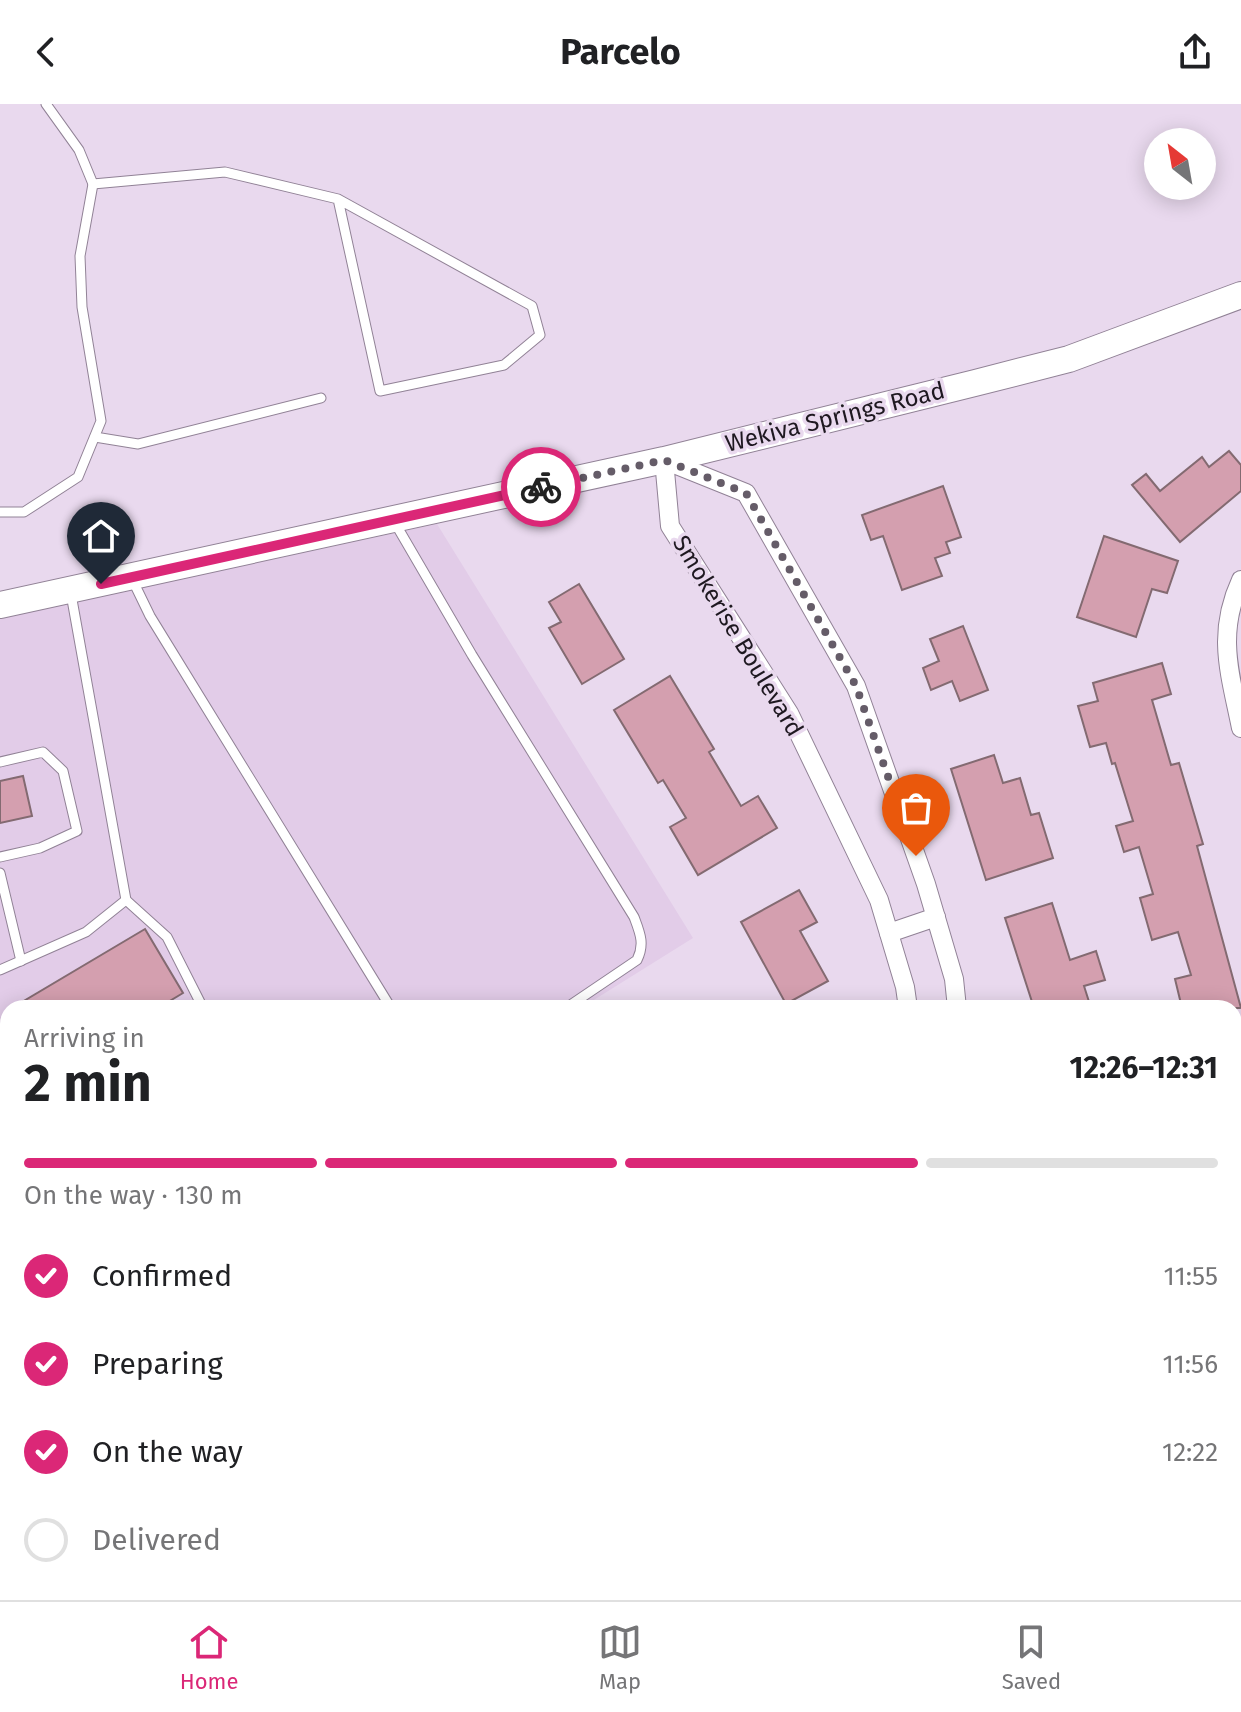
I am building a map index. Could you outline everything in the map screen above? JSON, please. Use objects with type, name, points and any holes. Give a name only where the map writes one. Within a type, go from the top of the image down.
[{"type":"main road","name":"Wekiva Springs Road","points":[[0,605],[664,460],[1069,359],[1241,295]]},
{"type":"street","points":[[664,460],[746,493],[856,686],[936,917],[954,979],[956,1000]]},
{"type":"street","name":"Smokerise Boulevard","points":[[664,460],[670,526],[789,713],[879,900],[907,1000]]},
{"type":"street","points":[[1241,580],[1230,603],[1226,642],[1241,728]]},
{"type":"street","points":[[889,933],[936,917]]},
{"type":"lane","points":[[0,512],[24,512],[78,477],[101,421],[82,307],[80,256],[93,184],[79,150],[46,104]]},
{"type":"lane","points":[[93,184],[225,172],[338,199],[532,306],[540,335],[504,365],[380,391],[338,199]]},
{"type":"lane","points":[[95,437],[138,444],[321,398]]},
{"type":"lane","points":[[393,520],[472,655],[634,917],[641,934],[642,949],[637,960],[578,1000]]},
{"type":"lane","points":[[132,578],[150,616],[386,1000]]},
{"type":"lane","points":[[70,590],[126,900],[167,937],[199,1000]]},
{"type":"lane","points":[[0,762],[43,752],[63,771],[77,831],[40,848],[0,857]]},
{"type":"lane","points":[[0,873],[21,961]]},
{"type":"lane","points":[[0,970],[86,932],[126,900]]},
{"type":"shaded area","points":[[437,524],[693,938],[594,1000],[0,1000],[0,618]]},
{"type":"building","points":[[1229,451],[1241,465],[1241,491],[1180,542],[1132,485],[1146,474],[1160,491],[1202,457],[1209,467]]},
{"type":"building","points":[[943,486],[961,537],[946,542],[950,553],[935,558],[942,576],[902,590],[883,536],[871,540],[862,515]]},
{"type":"building","points":[[1104,536],[1178,561],[1167,593],[1152,589],[1136,637],[1077,617]]},
{"type":"building","points":[[579,584],[624,659],[582,684],[549,628],[561,622],[549,602]]},
{"type":"building","points":[[963,626],[988,690],[960,701],[952,681],[931,690],[923,668],[939,661],[930,639]]},
{"type":"building","points":[[1162,663],[1171,694],[1152,700],[1171,765],[1179,763],[1203,844],[1197,846],[1239,1000],[1180,1000],[1175,979],[1191,975],[1178,932],[1152,940],[1140,898],[1153,894],[1139,847],[1124,852],[1116,826],[1133,821],[1115,763],[1112,764],[1106,743],[1090,747],[1078,706],[1098,701],[1093,683]]},
{"type":"building","points":[[670,676],[714,749],[709,752],[741,806],[758,796],[777,828],[698,875],[670,827],[686,818],[663,780],[658,783],[614,710]]},
{"type":"building","points":[[994,755],[1003,783],[1020,778],[1031,815],[1039,813],[1053,858],[986,880],[951,769]]},
{"type":"building","points":[[23,776],[32,816],[0,823],[0,781]]},
{"type":"building","points":[[799,890],[817,922],[800,931],[828,981],[793,1000],[784,1000],[741,922]]},
{"type":"building","points":[[1052,903],[1070,960],[1096,951],[1105,980],[1084,986],[1088,1000],[1031,1000],[1005,918]]},
{"type":"building","points":[[145,929],[183,993],[171,1000],[25,1000]]},
{"type":"way so far","points":[[541,487],[664,460],[746,493],[856,686],[916,856]]},
{"type":"route","points":[[101,584],[541,487]]}]
